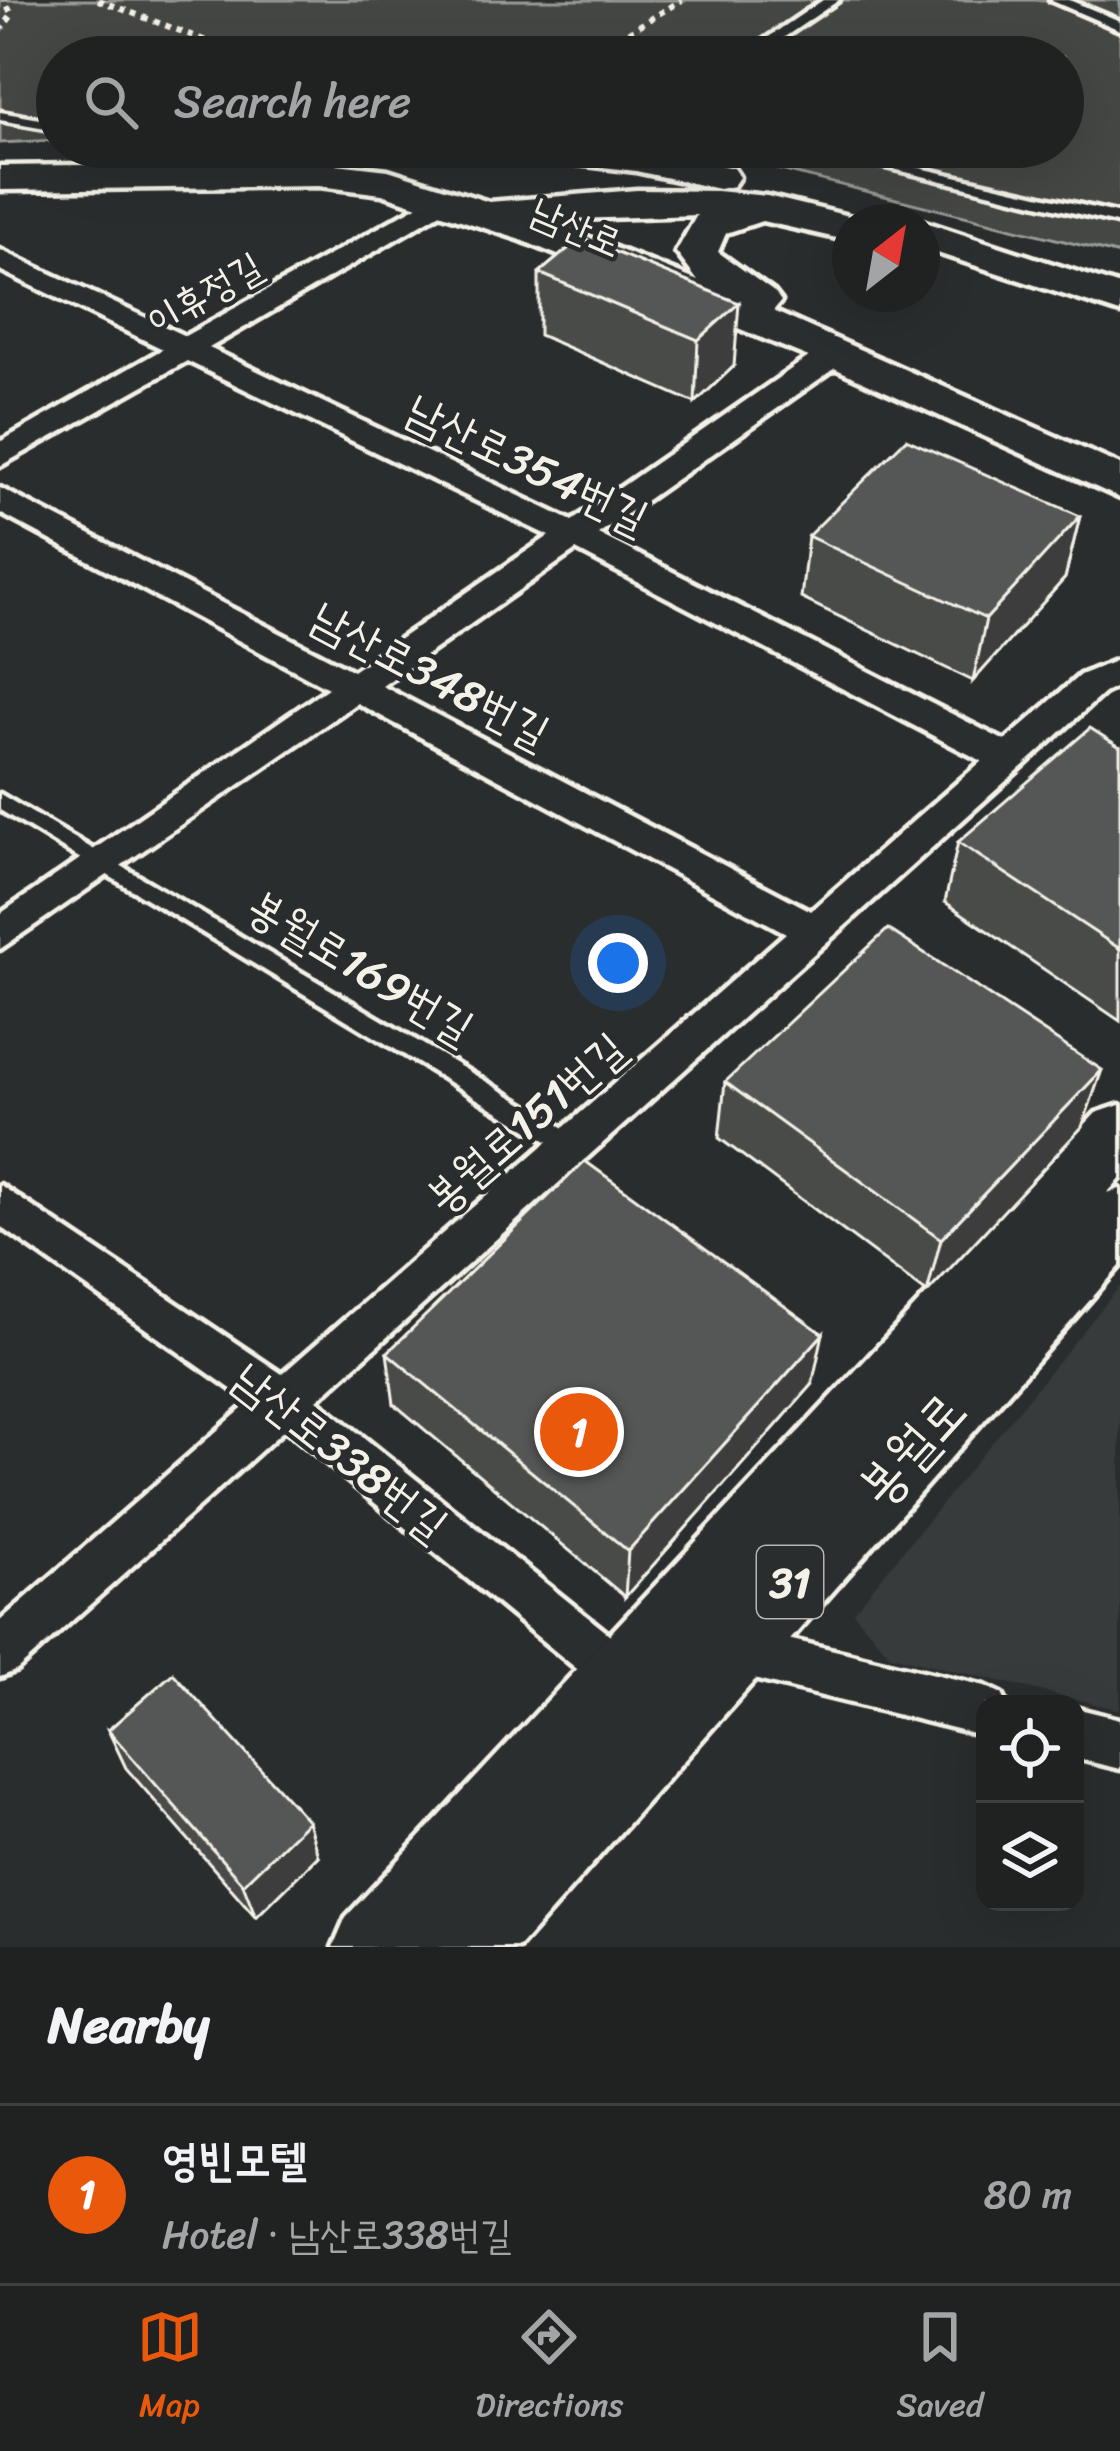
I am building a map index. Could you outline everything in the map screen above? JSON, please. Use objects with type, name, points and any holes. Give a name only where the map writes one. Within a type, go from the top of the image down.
[{"type":"main road","name":"남산로","points":[[0,160],[36,157]]},
{"type":"main road","name":"남산로","points":[[404,168],[772,310],[1097,459]]},
{"type":"main road","points":[[534,219],[564,187],[613,168]]},
{"type":"main road","points":[[678,168],[832,205]]},
{"type":"main road","name":"남산로","points":[[0,178],[319,174],[388,182],[534,219],[1097,459]]},
{"type":"main road","points":[[534,219],[686,198],[772,208],[832,224]]},
{"type":"main road","points":[[772,208],[724,216],[709,226],[697,252],[704,266],[772,310]]},
{"type":"main road","points":[[940,240],[1120,300]]},
{"type":"main road","points":[[940,253],[1015,263]]},
{"type":"main road","points":[[1097,459],[1120,483]]},
{"type":"main road","name":"봉월로","points":[[462,1947],[646,1695],[912,1364],[1120,1133]]},
{"type":"main road","name":"봉월로","points":[[646,1695],[729,1649],[1120,1218]]},
{"type":"main road","points":[[376,1947],[646,1695]]},
{"type":"street","name":"이휴정길","points":[[0,456],[188,347],[457,202]]},
{"type":"street","name":"남산로354번길","points":[[0,259],[574,535],[1010,759]]},
{"type":"street","points":[[0,934],[837,352]]},
{"type":"street","name":"남산로348번길","points":[[0,500],[817,932]]},
{"type":"street","name":"봉월로151번길","points":[[0,1653],[1092,684],[1120,671]]},
{"type":"street","name":"남산로338번길","points":[[0,1203],[286,1402],[646,1695]]},
{"type":"street","points":[[729,1649],[976,1709]]},
{"type":"street","points":[[1084,1735],[1120,1744]]},
{"type":"lane","points":[[778,36],[832,0]]},
{"type":"lane","points":[[1057,0],[1120,26]]},
{"type":"lane","points":[[0,116],[36,122]]},
{"type":"lane","points":[[900,168],[1120,219]]},
{"type":"lane","name":"봉월로169번길","points":[[0,801],[574,1146]]},
{"type":"path","points":[[0,32],[12,15],[4,0]]},
{"type":"path","points":[[98,0],[193,36]]},
{"type":"path","points":[[622,36],[682,0]]},
{"type":"shaded area","points":[[0,0],[1120,0],[1120,255],[940,210],[940,204],[916,204],[773,168],[1084,168],[1084,36],[36,36],[36,141],[0,143]]},
{"type":"shaded area","points":[[1120,1286],[1120,1710],[1084,1701],[1084,1695],[1057,1695],[890,1655],[853,1612]]},
{"type":"building","points":[[581,238],[739,303],[698,340],[539,273]]},
{"type":"building","points":[[906,439],[1080,516],[986,619],[808,536]]},
{"type":"building","points":[[1090,728],[1120,747],[1120,949],[958,842]]},
{"type":"building","points":[[888,929],[1102,1070],[941,1239],[725,1082]]},
{"type":"building","points":[[585,1161],[823,1334],[628,1551],[387,1353]]},
{"type":"building","points":[[173,1673],[308,1821],[243,1884],[108,1730]]},
{"type":"place","name":"영빈모텔","points":[[579,1432]]}]
